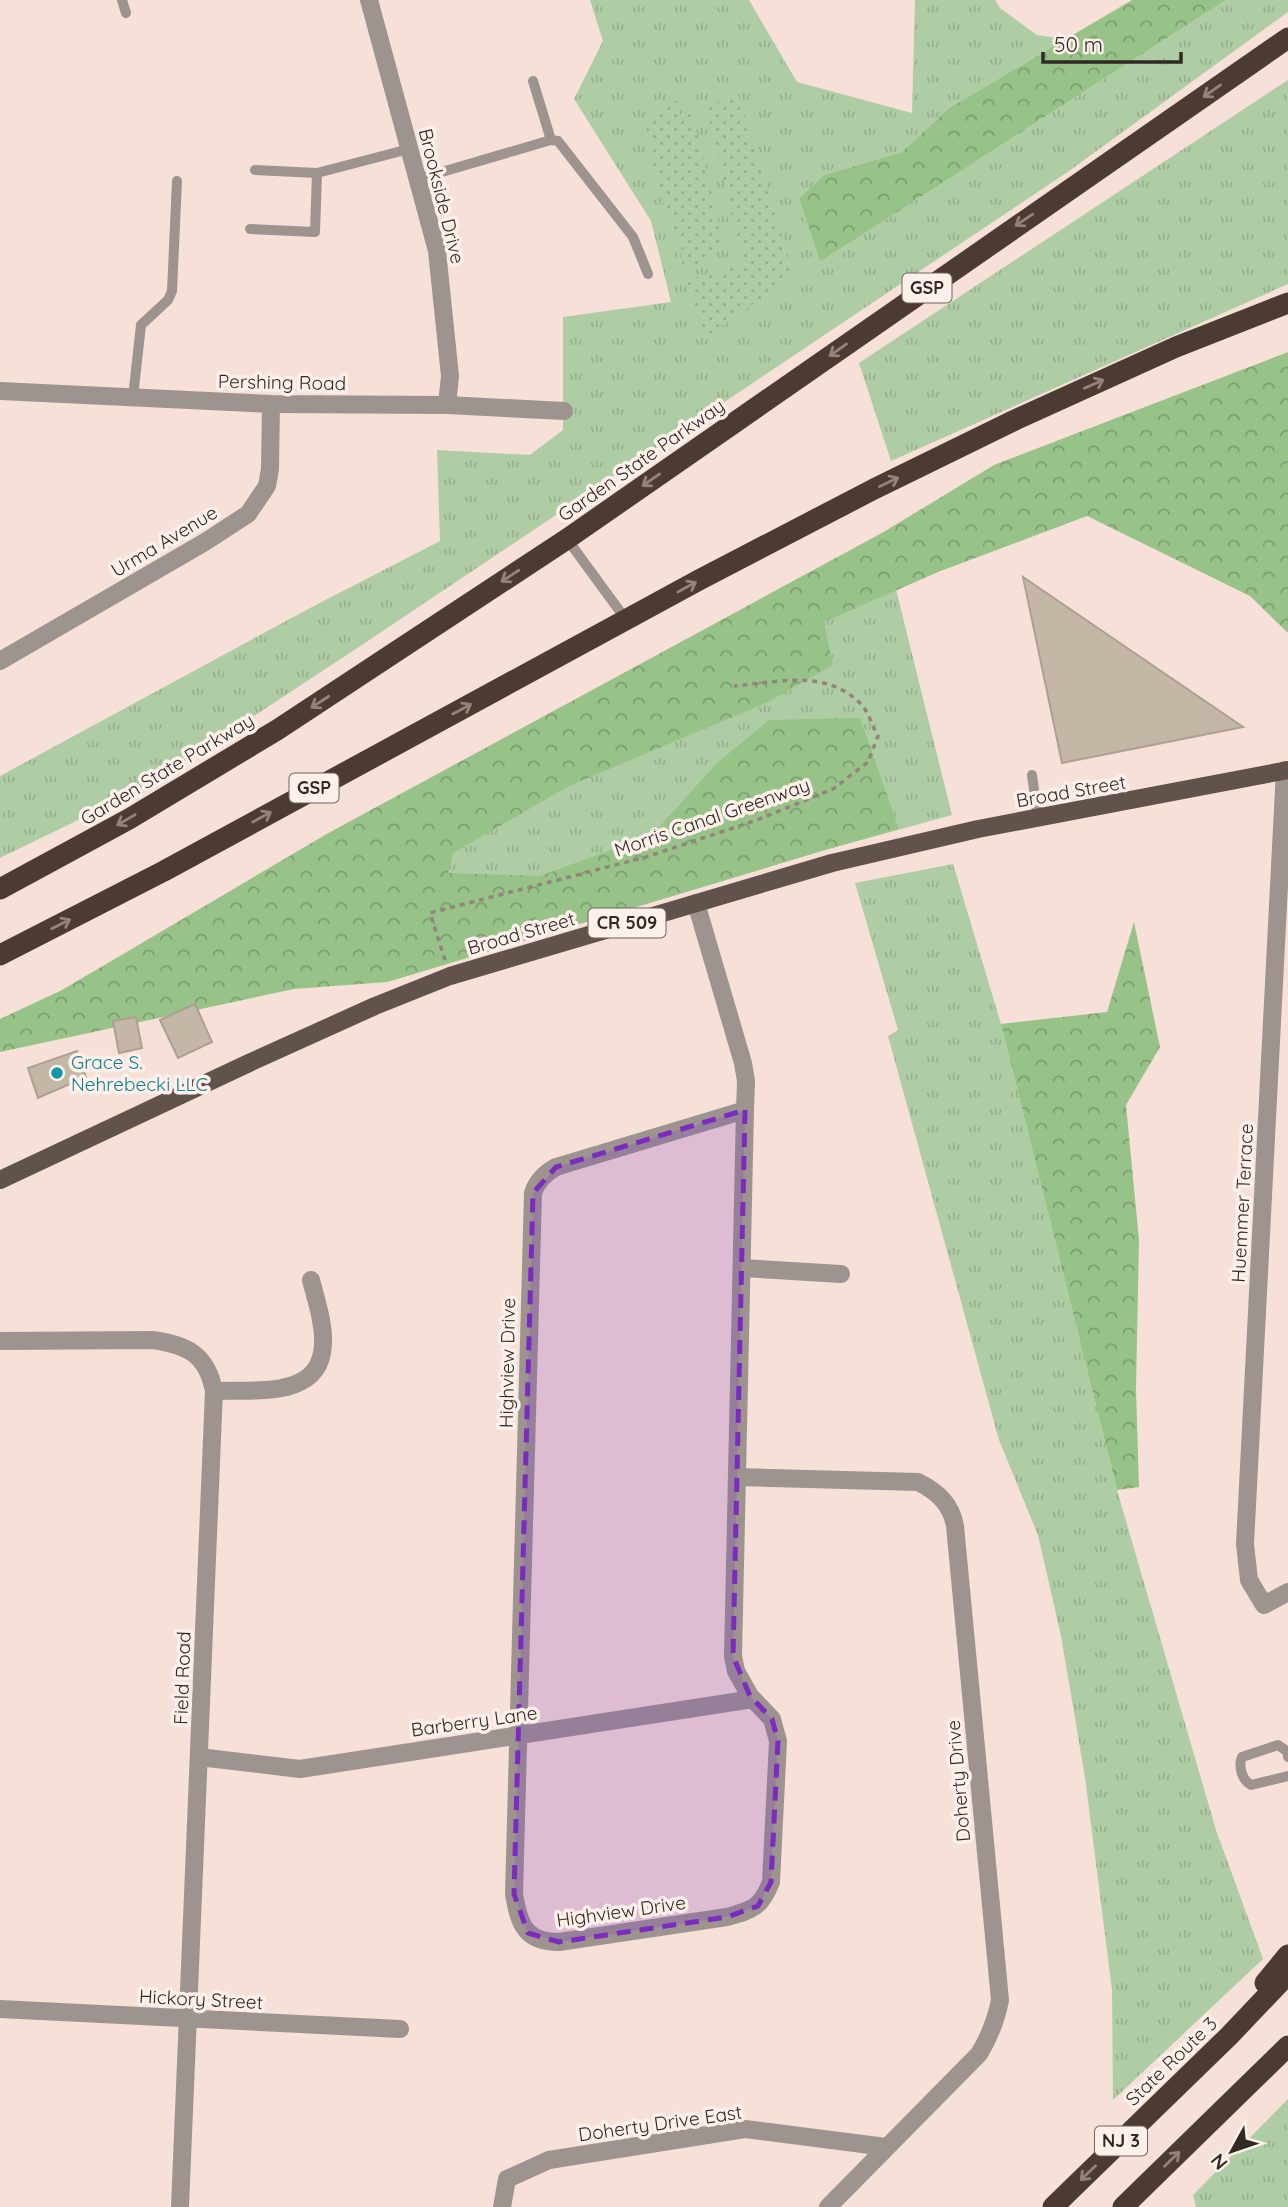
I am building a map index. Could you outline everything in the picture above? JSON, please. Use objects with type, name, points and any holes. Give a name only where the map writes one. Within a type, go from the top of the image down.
[{"type":"highway","name":"Garden State Parkway","points":[[0,889],[129,819],[277,730],[567,539],[1288,38]]},
{"type":"highway","name":"GSP","points":[[0,955],[164,871],[699,580],[851,501],[1015,420],[1176,347],[1288,303]]},
{"type":"highway","points":[[1189,2074],[1288,1955]]},
{"type":"highway","name":"State Route 3","points":[[1053,2207],[1288,1974]]},
{"type":"highway","name":"NJ 3","points":[[1123,2207],[1288,2046]]},
{"type":"main road","name":"Broad Street","points":[[0,1180],[261,1057],[450,976],[832,863],[978,830],[1287,770]]},
{"type":"street","name":"Brookside Drive","points":[[369,0],[418,179],[438,265],[450,376],[447,405]]},
{"type":"street","name":"Pershing Road","points":[[0,391],[271,404],[447,405],[564,411]]},
{"type":"street","name":"Urma Avenue","points":[[0,661],[182,555],[248,513],[267,486],[270,469],[271,404]]},
{"type":"street","name":"Huemmer Terrace","points":[[1287,770],[1245,1544],[1249,1580],[1264,1605],[1288,1592]]},
{"type":"street","name":"Highview Drive","points":[[696,903],[746,1081],[733,1656],[736,1671],[753,1699],[772,1719],[778,1741],[771,1882],[766,1896],[758,1906],[746,1912],[559,1942],[536,1939],[521,1925],[514,1894],[525,1534],[531,1204],[536,1184],[556,1167],[745,1110]]},
{"type":"street","points":[[742,1268],[841,1274]]},
{"type":"street","points":[[214,1391],[293,1387],[311,1376],[324,1346],[311,1280]]},
{"type":"street","name":"Field Road","points":[[0,1341],[153,1340],[188,1349],[202,1360],[211,1372],[214,1391],[180,2207]]},
{"type":"street","name":"Doherty Drive","points":[[737,1477],[918,1482],[938,1495],[952,1512],[1000,2000],[990,2036],[979,2054],[828,2207]]},
{"type":"street","name":"Barberry Lane","points":[[199,1757],[300,1769],[753,1699]]},
{"type":"street","name":"Hickory Street","points":[[0,2009],[400,2029]]},
{"type":"street","name":"Doherty Drive East","points":[[502,2203],[507,2179],[549,2160],[745,2129],[886,2147]]},
{"type":"lane","points":[[122,0],[126,13]]},
{"type":"lane","points":[[533,81],[551,141]]},
{"type":"lane","points":[[418,179],[558,141],[633,237],[648,274]]},
{"type":"lane","points":[[255,170],[317,173],[410,149]]},
{"type":"lane","points":[[250,229],[315,232],[317,173]]},
{"type":"lane","points":[[134,397],[141,326],[168,300],[172,291],[177,181]]},
{"type":"lane","points":[[567,539],[627,621]]},
{"type":"lane","points":[[1032,775],[1038,819]]},
{"type":"lane","points":[[1288,1757],[1287,1751],[1278,1745],[1242,1757],[1239,1765],[1251,1786],[1288,1776]]},
{"type":"path","name":"Morris Canal Greenway","points":[[450,976],[430,913],[646,857],[757,820],[833,789],[867,762],[878,736],[861,704],[834,684],[801,679],[734,686]]},
{"type":"highlighted area","points":[[745,1110],[733,1656],[750,1696],[772,1719],[778,1741],[771,1882],[758,1906],[727,1917],[559,1942],[528,1933],[514,1894],[533,1193],[556,1167]]},
{"type":"green space","points":[[590,0],[749,0],[797,82],[912,113],[915,0],[995,0],[1000,8],[1037,35],[1066,39],[949,108],[902,152],[824,175],[799,198],[820,262],[1226,0],[1288,0],[1288,12],[1069,171],[146,787],[0,858],[0,776],[310,608],[440,541],[437,450],[530,455],[563,430],[563,317],[671,302],[651,221],[574,99],[603,41]]},
{"type":"green space","points":[[1132,0],[1226,0],[820,262],[799,198],[824,175],[902,152],[949,108]]},
{"type":"green space","points":[[1288,80],[1288,284],[891,461],[859,363]]},
{"type":"green space","points":[[739,96],[794,276],[704,338],[686,280],[743,263],[706,105]]},
{"type":"green space","points":[[678,101],[680,114],[692,111],[722,236],[719,250],[709,259],[681,268],[677,235],[657,187],[645,120],[658,118],[657,104]]},
{"type":"green space","points":[[1288,352],[1288,633],[1250,596],[1087,516],[938,572],[824,622],[833,665],[768,702],[569,786],[453,853],[448,873],[540,876],[652,835],[717,763],[769,720],[860,718],[899,829],[387,982],[294,989],[0,1052],[0,1019],[62,990],[325,835],[882,533],[994,465]]},
{"type":"green space","points":[[882,533],[952,815],[825,850],[387,982],[325,835]]},
{"type":"green space","points":[[953,864],[1001,1024],[1117,1490],[1216,1830],[1263,1959],[1113,2100],[1112,1990],[1085,1777],[1061,1636],[1038,1535],[999,1440],[888,1036],[898,1030],[855,883]]},
{"type":"green space","points":[[1134,922],[1160,1047],[1126,1105],[1139,1240],[1136,1389],[1139,1487],[1117,1490],[1001,1024],[1107,1012]]},
{"type":"green space","points":[[1288,2099],[1288,2207],[1196,2207],[1193,2195]]},
{"type":"building","points":[[1023,577],[1243,727],[1062,763]]},
{"type":"building","points":[[195,1004],[212,1042],[178,1058],[160,1020]]},
{"type":"building","points":[[136,1017],[142,1048],[119,1053],[113,1021]]},
{"type":"building","name":"Grace S. Nehrebecki LLC","points":[[77,1051],[86,1077],[38,1098],[28,1068]]},
{"type":"place","name":"Grace S. Nehrebecki LLC","points":[[57,1073]]}]
